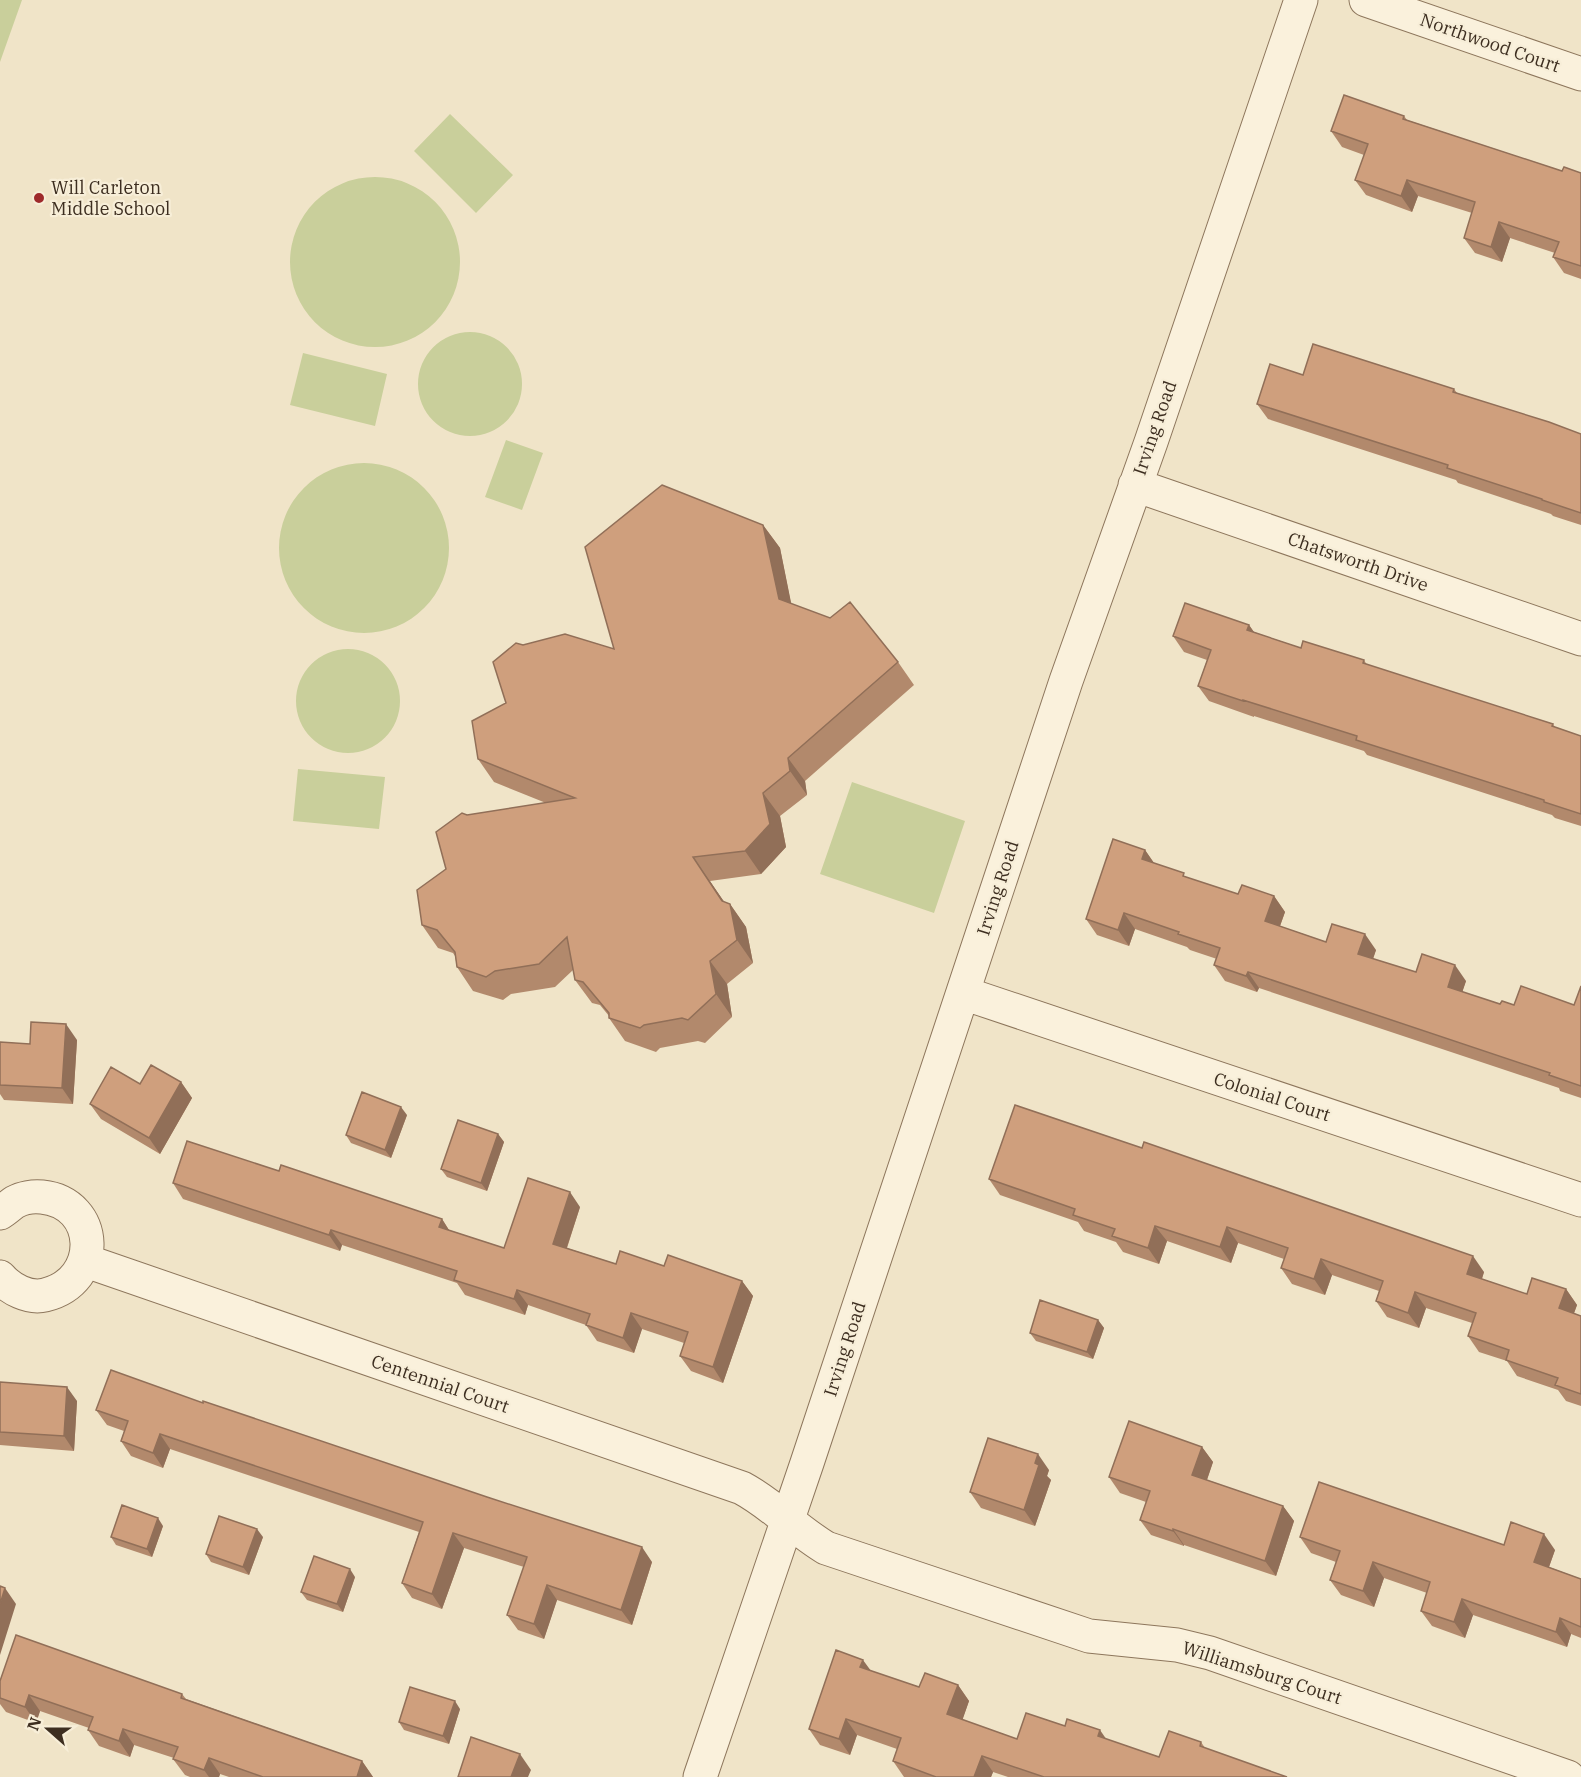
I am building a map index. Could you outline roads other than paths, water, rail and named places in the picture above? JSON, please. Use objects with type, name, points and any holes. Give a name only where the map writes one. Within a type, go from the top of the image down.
[{"type":"street","name":"Irving Road","points":[[700,1777],[788,1520],[1066,681],[1174,376],[1301,0]]},
{"type":"street","name":"Northwood Court","points":[[1366,0],[1581,74]]},
{"type":"street","name":"Chatsworth Drive","points":[[1135,485],[1581,639]]},
{"type":"street","name":"Colonial Court","points":[[963,993],[1581,1200]]},
{"type":"street","points":[[0,1213],[15,1201],[34,1196],[53,1198],[70,1208],[82,1223],[88,1242],[86,1261],[76,1278],[61,1290],[42,1296],[22,1293],[6,1284],[0,1277]]},
{"type":"street","name":"Centennial Court","points":[[86,1261],[742,1488],[788,1520]]},
{"type":"street","name":"Williamsburg Court","points":[[788,1520],[826,1548],[1051,1624],[1089,1636],[1177,1645],[1210,1653],[1568,1777]]},
{"type":"place","name":"Will Carleton Middle School","points":[[39,198]]}]
